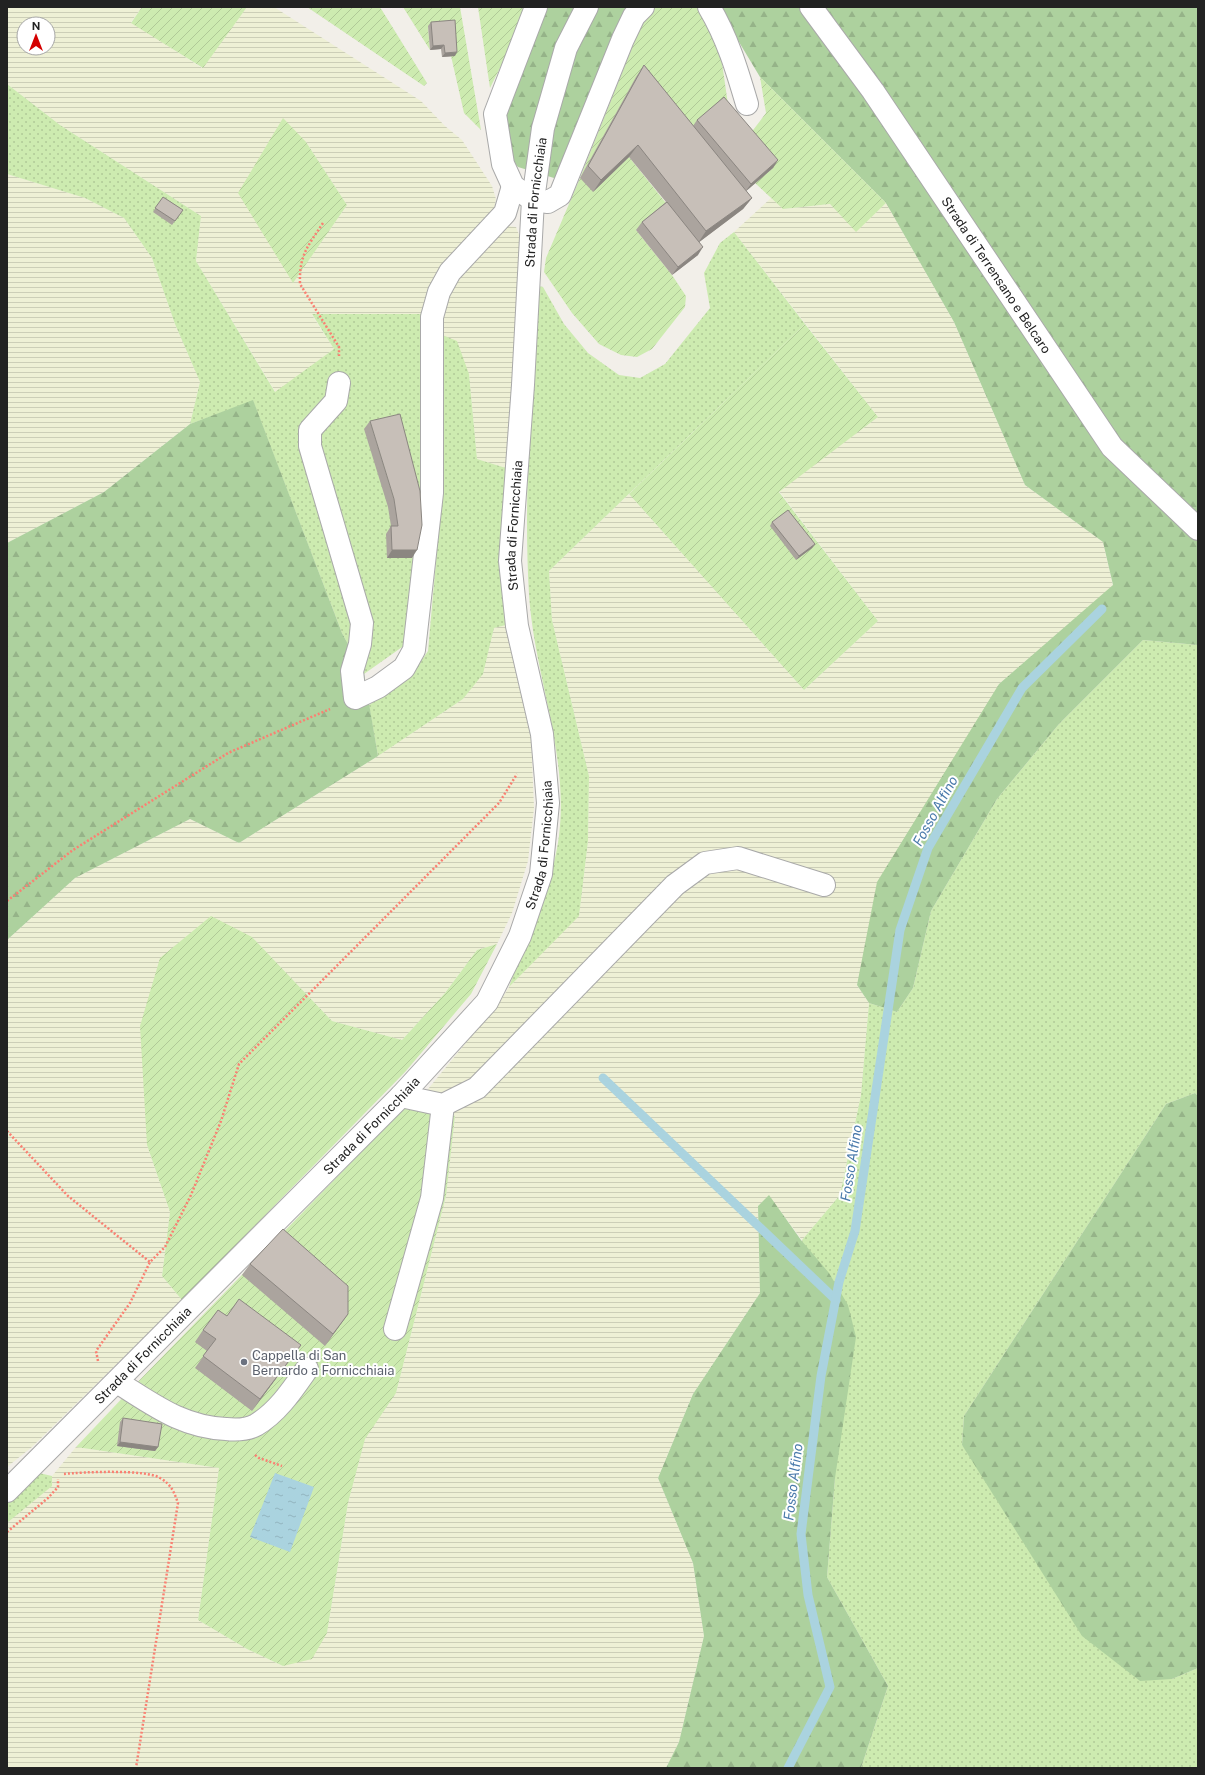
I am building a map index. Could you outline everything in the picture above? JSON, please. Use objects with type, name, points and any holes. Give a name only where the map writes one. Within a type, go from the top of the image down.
[{"type":"street","points":[[536,7],[494,114],[503,164],[513,186],[533,200],[548,202],[560,195],[623,38],[634,16],[643,7]]},
{"type":"street","name":"Strada di Fornicchiaia","points":[[7,1491],[401,1096],[487,1002],[520,936],[541,874],[548,803],[542,734],[517,626],[510,561],[524,377],[533,200],[543,128],[566,48],[587,7]]},
{"type":"street","points":[[708,7],[717,21],[734,60],[747,104]]},
{"type":"street","name":"Strada di Terrensano e Belcaro","points":[[811,7],[873,91],[1112,447],[1198,529]]},
{"type":"street","points":[[339,383],[336,401],[310,430],[310,446],[362,623],[360,644],[352,671],[356,698],[378,687],[404,668],[414,650],[432,492],[432,317],[439,292],[450,272],[505,213],[513,186]]},
{"type":"street","points":[[401,1096],[443,1105],[477,1088],[675,885],[706,863],[738,858],[824,885]]},
{"type":"street","points":[[395,1328],[432,1198],[443,1105]]},
{"type":"street","points":[[117,1382],[176,1418],[207,1428],[239,1430],[256,1425],[282,1403],[307,1369]]},
{"type":"path","points":[[323,223],[303,253],[300,284],[339,347],[339,383]]},
{"type":"path","points":[[7,901],[74,850],[228,753],[356,698]]},
{"type":"path","points":[[117,1382],[100,1371],[96,1351],[130,1303],[150,1262],[165,1248],[191,1195],[221,1121],[239,1064],[499,803],[518,772]]},
{"type":"path","points":[[7,1131],[68,1196],[150,1262]]},
{"type":"path","points":[[58,1474],[125,1472],[159,1477],[171,1486],[178,1503],[136,1768]]},
{"type":"green space","points":[[7,7],[142,7],[131,22],[202,68],[247,7],[274,7],[421,101],[445,126],[462,140],[492,186],[496,199],[493,215],[425,314],[312,315],[334,349],[276,393],[196,261],[201,216],[60,125],[7,84]],"holes":[[[306,142],[347,205],[293,282]]]},
{"type":"green space","points":[[142,7],[247,7],[203,68],[131,23]]},
{"type":"green space","points":[[307,7],[380,7],[427,83],[424,86]]},
{"type":"green space","points":[[403,7],[460,7],[481,130],[464,113],[451,56],[455,56],[428,26],[430,50]]},
{"type":"green space","points":[[478,7],[526,7],[505,58],[490,88]]},
{"type":"green space","points":[[547,7],[630,7],[562,176],[554,178],[518,167],[508,155],[504,122]]},
{"type":"green space","points":[[654,7],[699,7],[705,13],[722,63],[730,118],[692,128],[629,157],[698,243],[636,230],[672,275],[686,296],[685,307],[652,349],[637,357],[621,355],[599,344],[572,313],[544,272],[546,258],[580,178],[643,20]]},
{"type":"green space","points":[[718,7],[1198,7],[1198,645],[1143,640],[1059,724],[997,799],[931,911],[913,988],[897,1012],[869,1003],[857,985],[877,882],[999,684],[1113,585],[1103,542],[1025,485],[954,322],[886,203],[760,77]]},
{"type":"green space","points":[[760,77],[886,203],[856,232],[830,204],[783,209],[755,183],[773,168],[747,138],[766,113]]},
{"type":"green space","points":[[7,84],[60,125],[201,216],[196,261],[275,392],[334,349],[312,314],[425,314],[424,493],[405,645],[364,674],[342,633],[253,401],[190,424],[200,382],[175,324],[152,258],[124,218],[85,198],[7,174]]},
{"type":"green space","points":[[283,118],[306,142],[347,205],[293,283],[238,193]]},
{"type":"green space","points":[[7,174],[85,198],[124,218],[152,258],[175,324],[200,382],[190,424],[104,492],[7,543]]},
{"type":"green space","points":[[771,198],[784,209],[830,204],[856,231],[886,203],[954,322],[1025,485],[1103,542],[1113,586],[999,684],[857,985],[869,1003],[861,1095],[840,1195],[802,1240],[769,1196],[758,1206],[760,1293],[693,1394],[658,1478],[693,1563],[704,1636],[679,1742],[666,1768],[7,1768],[7,1523],[51,1486],[52,1476],[76,1447],[219,1468],[198,1620],[247,1649],[283,1666],[327,1633],[348,1503],[365,1438],[396,1393],[446,1196],[455,1116],[407,1105],[428,1089],[501,1000],[509,987],[579,915],[588,841],[589,776],[552,620],[549,571],[629,494],[804,690],[878,621],[779,491],[878,417],[734,232]]},
{"type":"green space","points":[[507,226],[516,227],[523,249],[506,468],[477,459],[469,374],[440,334],[449,296],[460,277]]},
{"type":"green space","points":[[734,232],[805,324],[549,571],[552,620],[589,776],[588,841],[579,916],[509,987],[551,875],[559,836],[561,805],[555,744],[532,624],[527,556],[531,406],[537,293],[539,286],[543,287],[564,324],[588,353],[619,375],[640,378],[665,364],[710,308],[704,273],[720,243]]},
{"type":"green space","points":[[805,324],[878,417],[779,492],[878,621],[804,690],[629,494]]},
{"type":"green space","points":[[440,334],[457,341],[469,374],[477,459],[506,468],[506,625],[494,628],[483,674],[463,699],[378,756],[369,705],[410,677],[428,651],[442,494]]},
{"type":"green space","points":[[253,400],[342,633],[364,674],[378,756],[239,843],[190,819],[75,878],[7,940],[7,543],[104,492],[190,424]]},
{"type":"green space","points":[[506,625],[531,735],[534,808],[528,861],[512,913],[497,944],[477,950],[445,993],[402,1040],[332,1021],[252,937],[147,1145],[170,1212],[162,1276],[182,1300],[32,1447],[7,1467],[7,940],[75,878],[190,819],[239,843],[378,756],[463,699],[483,673],[494,628]]},
{"type":"green space","points":[[1143,640],[1198,645],[1198,1096],[1195,1093],[1166,1104],[964,1416],[962,1445],[1172,1679],[1198,1668],[1198,1768],[861,1768],[888,1686],[827,1577],[835,1478],[802,1240],[840,1195],[861,1095],[869,1003],[897,1012],[913,988],[931,911],[997,799],[1059,724]]},
{"type":"green space","points":[[211,916],[252,937],[332,1021],[402,1040],[445,993],[477,950],[497,944],[471,994],[406,1071],[182,1300],[162,1276],[170,1212],[147,1145],[140,1026],[160,958]]},
{"type":"green space","points":[[1195,1093],[1198,1096],[1198,1668],[1172,1679],[1140,1681],[1082,1636],[962,1445],[964,1416],[1166,1104]]},
{"type":"green space","points":[[407,1105],[455,1116],[446,1196],[396,1393],[365,1439],[348,1503],[327,1633],[312,1659],[283,1666],[247,1649],[198,1620],[219,1468],[76,1447]]},
{"type":"green space","points":[[769,1195],[801,1240],[829,1273],[848,1305],[856,1337],[835,1478],[827,1577],[888,1686],[861,1768],[666,1768],[679,1742],[704,1636],[693,1563],[658,1478],[693,1394],[760,1293],[758,1206]]},
{"type":"green space","points":[[39,1473],[52,1476],[52,1486],[7,1523],[7,1498]]},
{"type":"water","points":[[275,1473],[314,1487],[290,1552],[250,1537]]},
{"type":"building","points":[[455,20],[457,52],[445,53],[444,45],[433,46],[431,22]]},
{"type":"building","points":[[644,65],[752,198],[706,231],[638,145],[601,180],[588,166]]},
{"type":"building","points":[[724,97],[778,160],[751,184],[697,120]]},
{"type":"building","points":[[163,197],[183,210],[175,221],[155,208]]},
{"type":"building","points":[[667,202],[703,247],[678,267],[642,222]]},
{"type":"building","points":[[400,414],[420,491],[422,525],[417,550],[392,550],[391,526],[398,526],[394,499],[370,421]]},
{"type":"building","points":[[788,510],[815,544],[799,556],[772,522]]},
{"type":"building","points":[[283,1229],[348,1286],[348,1314],[333,1334],[250,1264]]},
{"type":"building","name":"Cappella di San Bernardo a Fornicchiaia","points":[[239,1299],[301,1345],[260,1399],[203,1356],[216,1339],[203,1330],[218,1310],[227,1316]]},
{"type":"building","points":[[123,1418],[162,1424],[158,1447],[120,1442]]},
{"type":"waterway","name":"Fosso Alfino","points":[[788,1768],[830,1687],[808,1595],[801,1534],[821,1376],[839,1282],[855,1231],[900,930],[928,848],[1022,688],[1102,609]]},
{"type":"waterway","points":[[603,1078],[836,1300]]},
{"type":"place","name":"Cappella di San Bernardo a Fornicchiaia","points":[[244,1362]]}]
